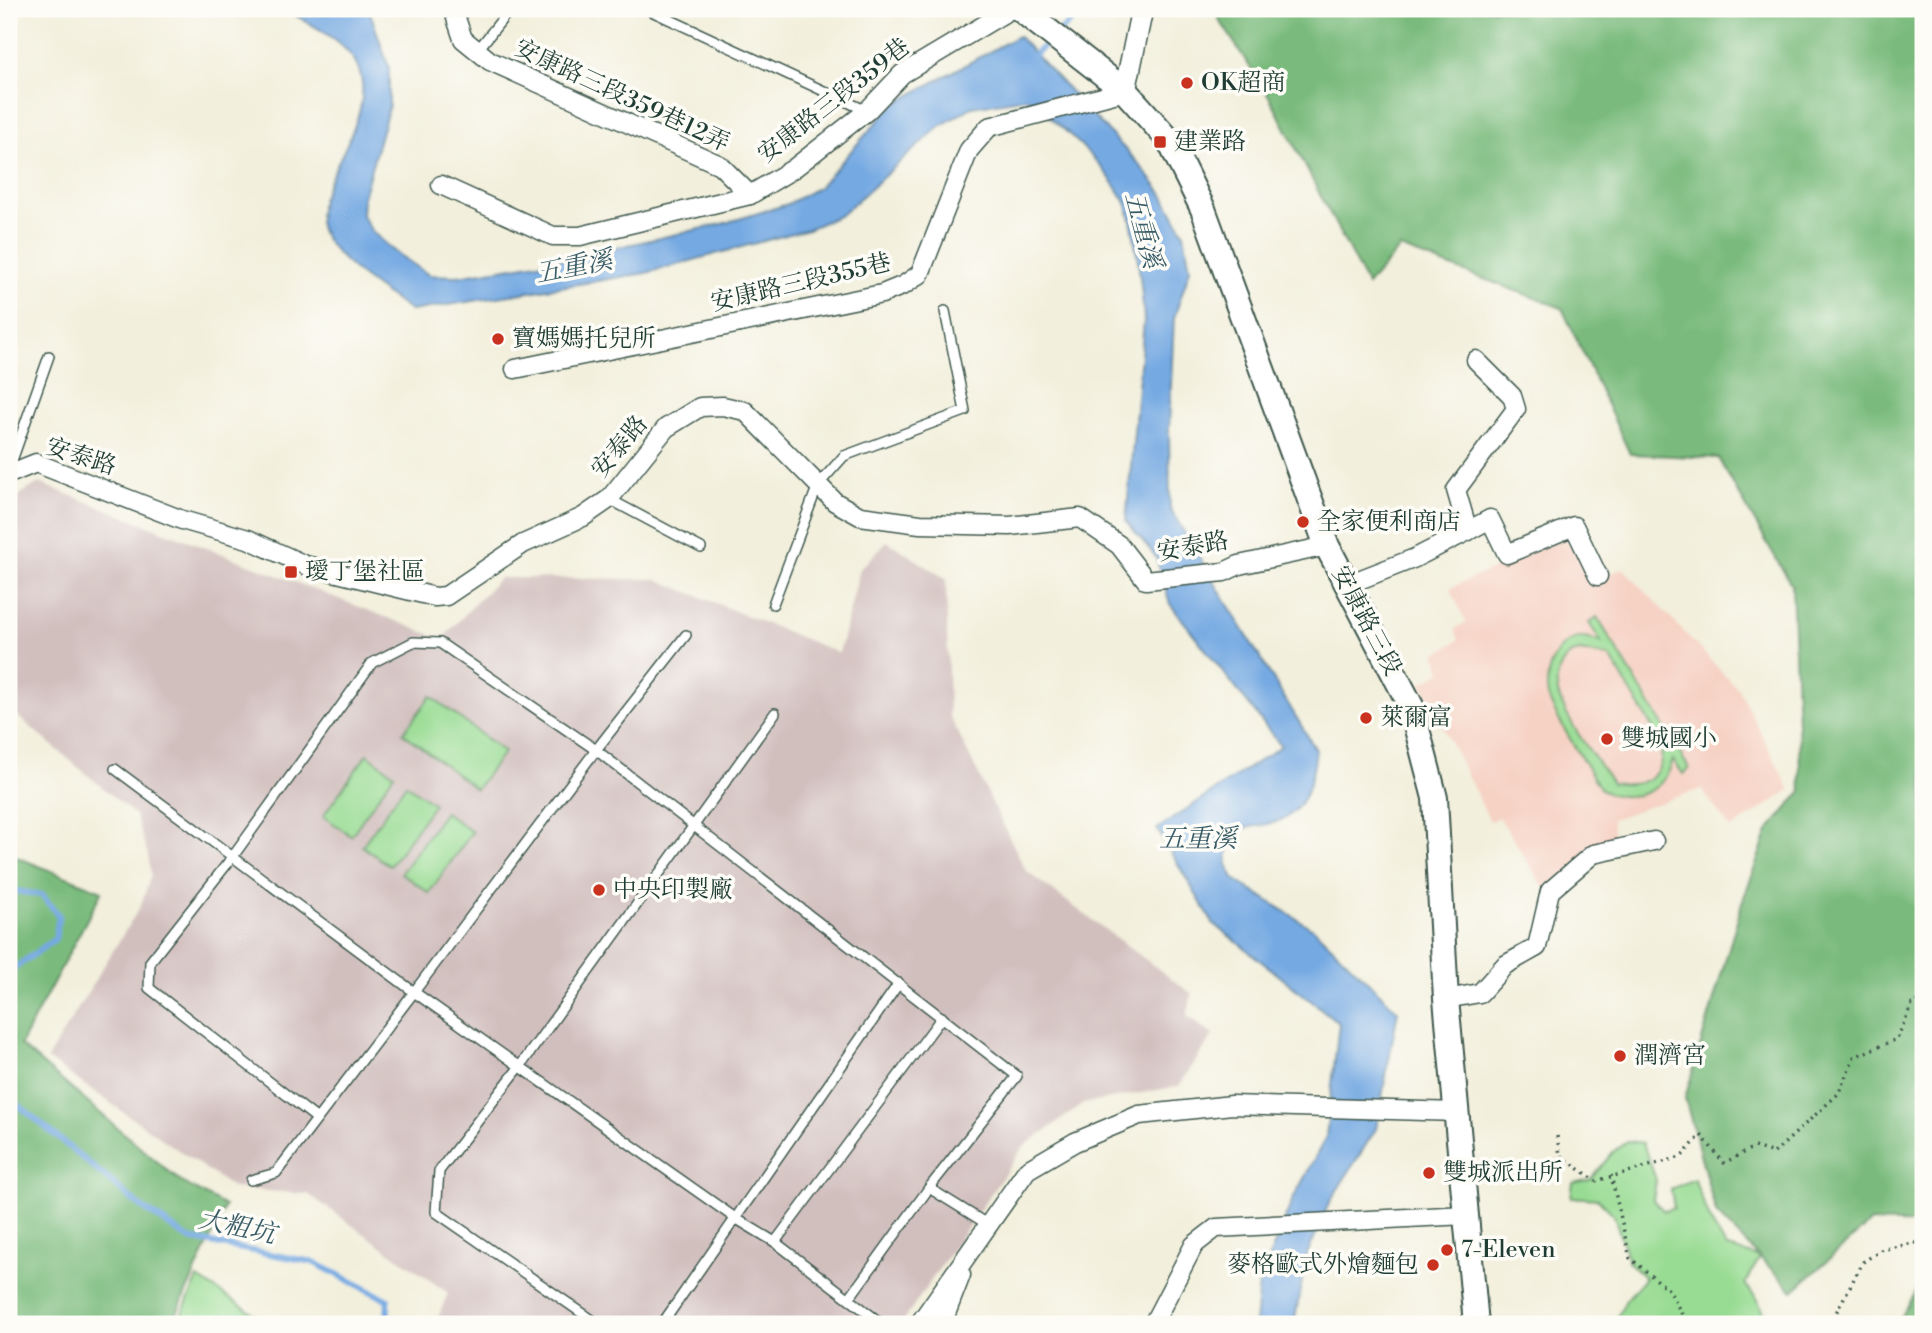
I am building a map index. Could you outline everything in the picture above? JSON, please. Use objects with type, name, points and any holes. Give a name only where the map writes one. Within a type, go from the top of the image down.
[{"type":"main road","name":"安康路三段","points":[[1020,9],[1125,91],[1169,140],[1203,209],[1327,546],[1411,706],[1435,798],[1446,999],[1476,1324]]},
{"type":"street","name":"安康路三段359巷12弄","points":[[453,9],[463,40],[491,61],[720,165],[750,195]]},
{"type":"street","name":"安康路三段359巷","points":[[442,186],[553,236],[580,236],[750,195],[793,169],[867,111],[902,74],[1011,9]]},
{"type":"street","points":[[1125,91],[1142,9]]},
{"type":"street","name":"安康路三段355巷","points":[[515,369],[882,295],[904,285],[920,274],[969,150],[989,127],[1125,91]]},
{"type":"street","points":[[1468,531],[1456,490],[1516,409],[1512,396],[1476,360]]},
{"type":"street","name":"安泰路","points":[[9,472],[36,463],[182,520],[248,539],[305,565],[435,597],[446,596],[466,586],[523,544],[583,517],[609,499],[666,428],[700,407],[723,406],[745,411],[835,502],[860,516],[896,521],[1010,526],[1080,518],[1119,545],[1146,580],[1224,572],[1239,565],[1327,546]]},
{"type":"street","points":[[1346,585],[1415,558],[1490,519],[1507,554],[1574,526],[1598,576]]},
{"type":"street","points":[[1446,999],[1480,993],[1505,965],[1538,947],[1550,891],[1592,854],[1654,841]]},
{"type":"street","points":[[919,1324],[1027,1170],[1074,1142],[1139,1115],[1232,1105],[1292,1109],[1457,1112]]},
{"type":"street","points":[[1153,1324],[1194,1245],[1216,1228],[1466,1215]]},
{"type":"street","points":[[942,1324],[969,1252]]},
{"type":"lane","points":[[478,51],[510,9]]},
{"type":"lane","points":[[647,9],[867,111]]},
{"type":"lane","points":[[773,604],[818,485],[844,456],[965,411],[945,311]]},
{"type":"lane","points":[[9,472],[49,356]]},
{"type":"lane","points":[[609,499],[701,548]]},
{"type":"lane","points":[[251,1180],[276,1172],[686,635]]},
{"type":"lane","points":[[316,1118],[149,988],[150,962],[234,855],[372,663],[414,642],[440,643],[596,750],[1017,1076],[929,1188],[850,1297]]},
{"type":"lane","points":[[598,1324],[436,1212],[439,1171],[521,1065],[775,713]]},
{"type":"lane","points":[[115,769],[234,855],[414,992],[736,1218],[775,1242],[883,1324]]},
{"type":"lane","points":[[662,1324],[899,983]]},
{"type":"lane","points":[[775,1242],[942,1017]]},
{"type":"lane","points":[[929,1188],[987,1224]]},
{"type":"path","points":[[1557,1136],[1560,1155],[1596,1181],[1681,1157],[1701,1135],[1724,1163],[1754,1147],[1774,1153],[1838,1094],[1854,1057],[1897,1039],[1912,1004],[1923,999]]},
{"type":"path","points":[[1611,1175],[1630,1258],[1669,1290],[1684,1318],[1697,1324]]},
{"type":"path","points":[[1829,1324],[1863,1262],[1881,1250],[1923,1241]]},
{"type":"shaded area","name":"中央印製廠","points":[[39,483],[442,639],[499,578],[656,579],[839,653],[860,569],[887,541],[946,579],[949,715],[1026,871],[1192,994],[1187,1016],[1213,1035],[1179,1086],[1083,1104],[1023,1147],[901,1324],[442,1324],[437,1320],[448,1293],[308,1194],[233,1188],[47,1059],[141,905],[151,875],[148,855],[135,815],[9,709],[9,501]]},
{"type":"shaded area","name":"雙城國小","points":[[1566,536],[1590,582],[1623,568],[1739,690],[1790,790],[1731,829],[1701,789],[1612,819],[1614,843],[1544,888],[1499,817],[1490,821],[1421,684],[1441,671],[1436,654],[1459,640],[1455,629],[1466,622],[1450,588]]},
{"type":"green space","points":[[1220,9],[1923,9],[1923,1224],[1871,1222],[1793,1291],[1716,1213],[1685,1098],[1743,900],[1768,831],[1801,792],[1792,586],[1718,458],[1630,454],[1562,308],[1400,248],[1367,285],[1270,98],[1219,19]]},
{"type":"green space","points":[[1597,617],[1689,768],[1683,774],[1673,760],[1662,781],[1645,793],[1635,796],[1601,790],[1548,696],[1549,672],[1559,650],[1578,638],[1601,642],[1589,623]],"holes":[[[1580,651],[1610,657],[1660,740],[1662,753],[1657,771],[1651,777],[1635,784],[1612,783],[1570,721],[1558,692],[1560,669],[1573,653]]]},
{"type":"green space","points":[[431,696],[504,752],[476,789],[403,733]]},
{"type":"green space","points":[[367,754],[394,774],[351,836],[323,816]]},
{"type":"green space","points":[[406,784],[434,804],[390,866],[362,846]]},
{"type":"green space","points":[[445,812],[472,832],[429,893],[401,873]]},
{"type":"green space","points":[[9,854],[102,891],[20,1045],[180,1181],[225,1206],[172,1324],[9,1322]]},
{"type":"green space","points":[[1627,1141],[1643,1143],[1656,1180],[1653,1200],[1664,1211],[1674,1208],[1671,1189],[1694,1179],[1712,1224],[1727,1248],[1760,1257],[1745,1284],[1758,1300],[1767,1324],[1614,1324],[1626,1300],[1645,1278],[1628,1261],[1614,1215],[1598,1199],[1571,1197],[1573,1183],[1591,1179],[1613,1152]]},
{"type":"green space","points":[[198,1278],[270,1324],[177,1324]]},
{"type":"green space","points":[[1923,1280],[1923,1324],[1897,1324]]},
{"type":"water","name":"五重溪","points":[[284,9],[369,9],[389,68],[389,106],[363,197],[362,215],[372,231],[395,252],[429,275],[458,276],[574,257],[722,224],[788,204],[819,187],[892,105],[1018,36],[1138,163],[1162,193],[1184,233],[1190,269],[1174,318],[1169,429],[1170,509],[1316,750],[1310,782],[1295,810],[1276,822],[1247,828],[1230,835],[1227,864],[1234,879],[1316,931],[1398,1011],[1376,1129],[1329,1203],[1307,1255],[1294,1324],[1255,1324],[1259,1282],[1293,1199],[1326,1137],[1339,1023],[1213,923],[1157,829],[1281,746],[1170,604],[1156,557],[1126,521],[1144,321],[1128,208],[1104,170],[1067,132],[1027,98],[972,107],[939,127],[841,215],[808,229],[646,273],[411,311],[351,267],[323,234],[319,217],[323,198],[353,131],[360,108],[362,85],[356,63],[342,46],[324,32]]},
{"type":"waterway","points":[[1058,33],[1084,9]]},
{"type":"waterway","points":[[1029,59],[1050,41]]},
{"type":"waterway","name":"大粗坑","points":[[9,890],[42,895],[59,916],[55,939],[9,972]]},
{"type":"waterway","name":"大粗坑","points":[[9,1097],[140,1206],[189,1239],[313,1262],[388,1300],[387,1324]]},
{"type":"place","name":"OK超商","points":[[1187,83]]},
{"type":"place","name":"建業路","points":[[1160,142]]},
{"type":"place","name":"寶媽媽托兒所","points":[[498,339]]},
{"type":"place","name":"全家便利商店","points":[[1303,522]]},
{"type":"place","name":"璦丁堡社區","points":[[291,572]]},
{"type":"place","name":"萊爾富","points":[[1366,718]]},
{"type":"place","name":"雙城國小","points":[[1607,739]]},
{"type":"place","name":"中央印製廠","points":[[599,890]]},
{"type":"place","name":"潤濟宮","points":[[1620,1056]]},
{"type":"place","name":"雙城派出所","points":[[1429,1173]]},
{"type":"place","name":"7-Eleven","points":[[1447,1250]]},
{"type":"place","name":"麥格歐式外燴麵包","points":[[1433,1265]]}]
